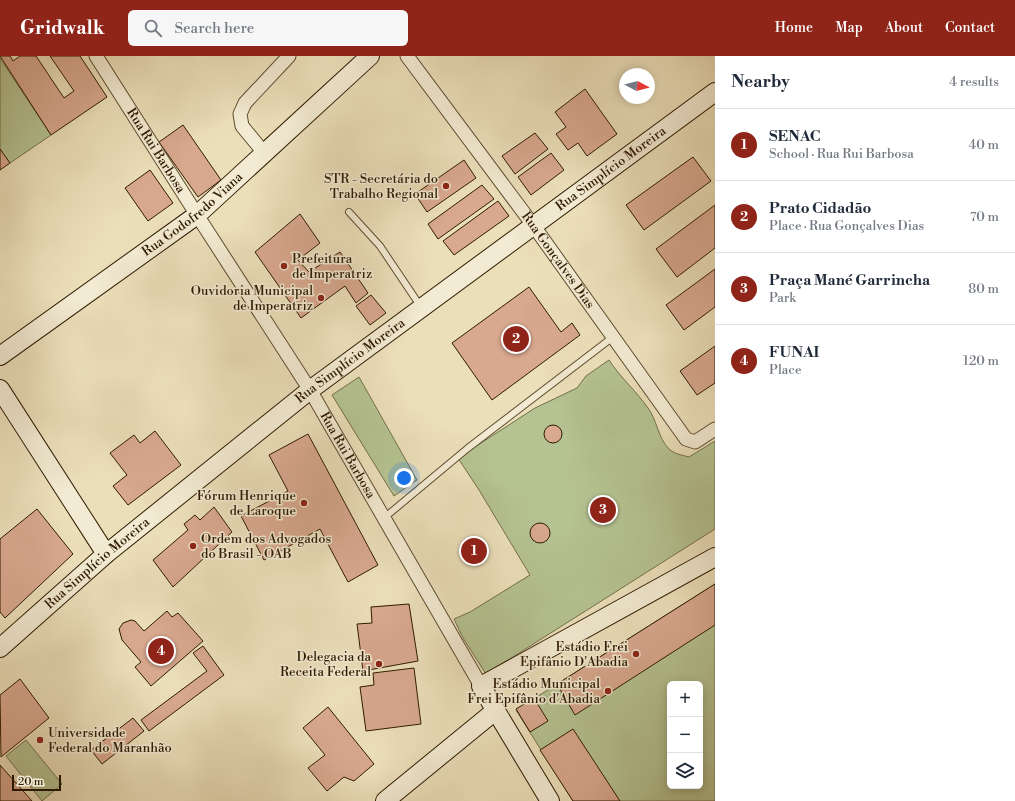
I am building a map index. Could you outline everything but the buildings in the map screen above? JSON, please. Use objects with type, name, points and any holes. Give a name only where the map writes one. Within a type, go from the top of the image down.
[{"type":"main road","name":"Rua Godofredo Viana","points":[[0,356],[197,215],[370,56]]},
{"type":"main road","name":"Rua Simplício Moreira","points":[[0,648],[106,554],[310,390],[715,92]]},
{"type":"main road","points":[[0,388],[106,554]]},
{"type":"main road","points":[[481,686],[715,557]]},
{"type":"main road","name":"Rua Rui Barbosa","points":[[481,686],[550,801]]},
{"type":"main road","points":[[385,801],[495,711]]},
{"type":"street","name":"Rua Rui Barbosa","points":[[96,56],[310,390],[481,686]]},
{"type":"street","points":[[264,154],[242,126],[240,114],[245,103],[289,56]]},
{"type":"street","name":"Rua Gonçalves Dias","points":[[407,56],[533,225],[686,439],[695,442],[708,435],[715,428]]},
{"type":"lane","points":[[349,212],[380,246],[421,308]]},
{"type":"lane","points":[[384,518],[468,448],[614,337]]},
{"type":"green space","points":[[0,58],[51,135],[10,163],[0,149]]},
{"type":"green space","points":[[609,360],[648,408],[654,418],[662,440],[671,451],[689,457],[715,441],[715,529],[486,674],[463,638],[454,619],[470,612],[530,575],[458,458],[535,408],[577,388],[586,376]]},
{"type":"green space","points":[[359,377],[417,480],[394,496],[332,395]]},
{"type":"green space","name":"Estádio Municipal Frei Epifânio d'Abadia","points":[[715,584],[715,801],[573,801],[516,710]]},
{"type":"green space","points":[[26,740],[62,784],[42,801],[6,756]]},
{"type":"place","name":"STR - Secretária do Trabalho Regional","points":[[446,186]]},
{"type":"place","name":"Prefeitura de Imperatriz","points":[[284,266]]},
{"type":"place","name":"Ouvidoria Municipal de Imperatriz","points":[[321,298]]},
{"type":"place","name":"Prato Cidadão","points":[[516,339]]},
{"type":"place","name":"Fórum Henrique de Laroque","points":[[304,503]]},
{"type":"place","name":"Praça Mané Garrincha","points":[[603,510]]},
{"type":"place","name":"Ordem dos Advogados do Brasil - OAB","points":[[193,546]]},
{"type":"place","name":"SENAC","points":[[474,551]]},
{"type":"place","name":"FUNAI","points":[[161,651]]},
{"type":"place","name":"Estádio Frei Epifânio D'Abadia","points":[[636,654]]},
{"type":"place","name":"Delegacia da Receita Federal","points":[[379,664]]},
{"type":"place","name":"Estádio Municipal Frei Epifânio d'Abadia","points":[[608,691]]},
{"type":"place","name":"Universidade Federal do Maranhão","points":[[40,740]]}]
